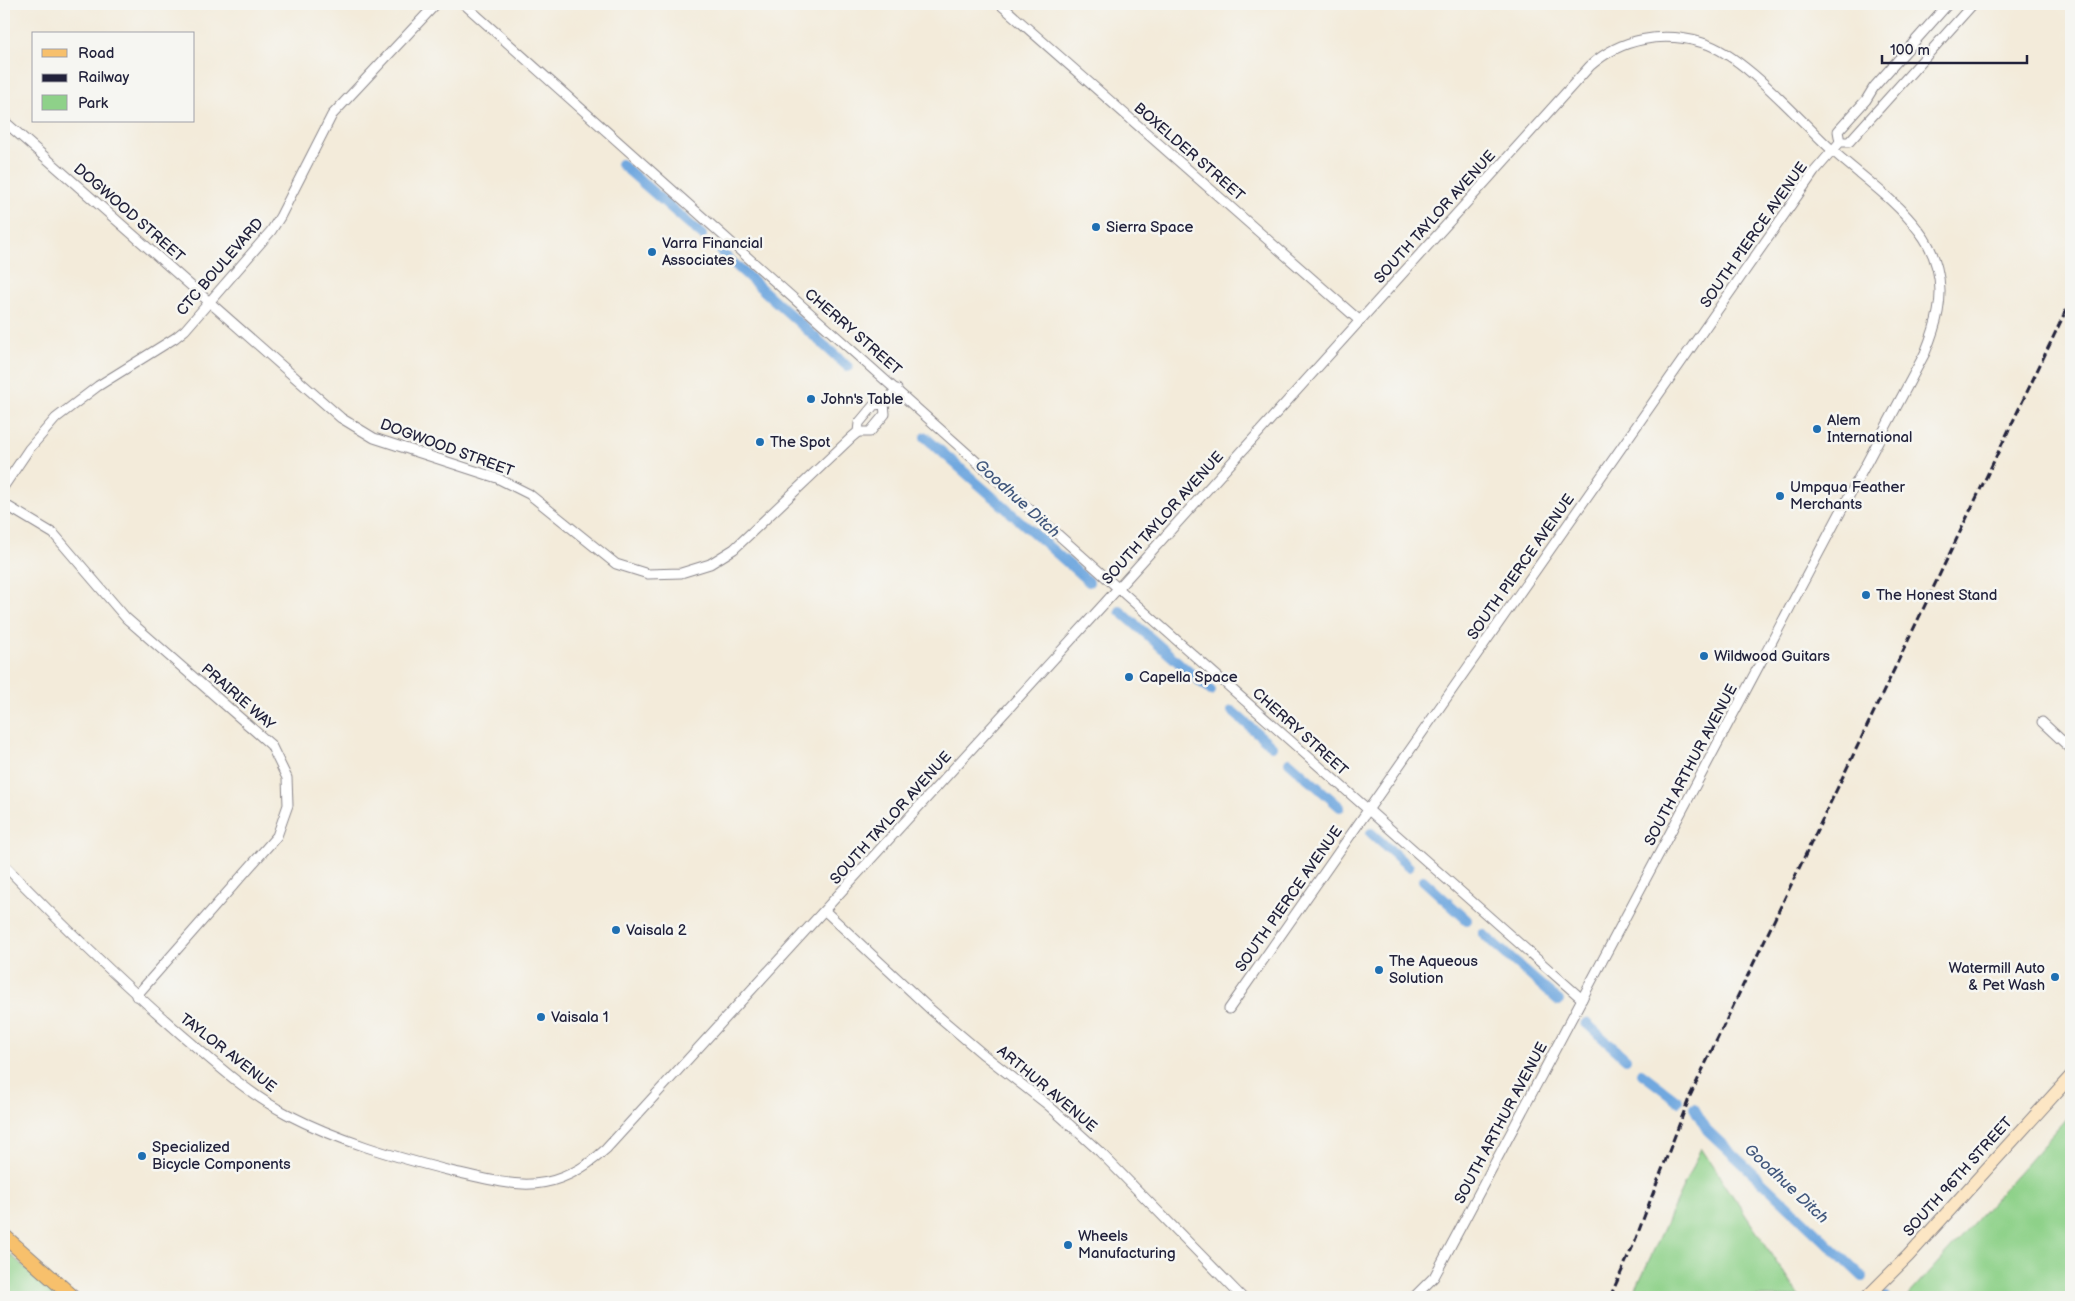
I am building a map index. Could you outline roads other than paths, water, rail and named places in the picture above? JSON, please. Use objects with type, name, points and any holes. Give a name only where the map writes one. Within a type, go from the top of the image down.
[{"type":"main road","name":"SOUTH 96TH STREET","points":[[1867,1297],[1908,1256],[2071,1076]]},
{"type":"main road","points":[[4,1236],[73,1297]]},
{"type":"street","name":"CTC BOULEVARD","points":[[4,486],[29,449],[56,418],[98,386],[185,330],[208,301],[271,231],[332,115],[436,4]]},
{"type":"street","name":"CHERRY STREET","points":[[464,4],[1582,999]]},
{"type":"street","name":"BOXELDER STREET","points":[[1000,4],[1360,321]]},
{"type":"street","name":"SOUTH PIERCE AVENUE","points":[[1840,142],[1838,131],[1866,100],[1874,87],[1948,4]]},
{"type":"street","name":"SOUTH PIERCE AVENUE","points":[[1229,1010],[1814,172],[1840,142],[1850,142],[1973,4]]},
{"type":"street","name":"SOUTH TAYLOR AVENUE","points":[[545,1182],[576,1172],[606,1149],[825,912],[1600,56],[1626,43],[1650,39],[1677,37],[1705,43],[1738,62],[1832,150]]},
{"type":"street","name":"DOGWOOD STREET","points":[[4,121],[320,400],[350,424],[374,438],[497,478],[529,494],[616,564],[648,574],[681,573],[710,564],[734,549],[858,432],[859,423],[874,405],[884,404],[897,389]]},
{"type":"street","name":"SOUTH ARTHUR AVENUE","points":[[1414,1297],[1434,1276],[1912,378],[1925,353],[1938,320],[1940,293],[1937,268],[1926,242],[1905,215],[1832,150]]},
{"type":"street","name":"DOGWOOD STREET","points":[[858,432],[870,432],[885,414],[884,404]]},
{"type":"street","name":"PRAIRIE WAY","points":[[4,504],[54,534],[126,618],[272,745],[287,778],[288,805],[277,836],[136,996]]},
{"type":"street","points":[[2042,722],[2071,749]]},
{"type":"street","name":"TAYLOR AVENUE","points":[[4,865],[76,939],[136,996],[257,1097],[340,1139],[453,1171],[508,1184],[545,1182]]},
{"type":"street","name":"ARTHUR AVENUE","points":[[825,912],[930,1008],[984,1055],[1048,1105],[1096,1148],[1242,1297]]},
{"type":"waterway","name":"Goodhue Ditch","points":[[621,164],[702,235]]},
{"type":"waterway","name":"Goodhue Ditch","points":[[721,252],[848,367]]},
{"type":"waterway","name":"Goodhue Ditch","points":[[925,437],[1089,582]]},
{"type":"waterway","name":"Goodhue Ditch","points":[[1120,611],[1211,691]]},
{"type":"waterway","name":"Goodhue Ditch","points":[[1232,711],[1272,746]]},
{"type":"waterway","name":"Goodhue Ditch","points":[[1289,762],[1340,807]]},
{"type":"waterway","name":"Goodhue Ditch","points":[[1371,833],[1409,867]]},
{"type":"waterway","name":"Goodhue Ditch","points":[[1423,880],[1467,920]]},
{"type":"waterway","name":"Goodhue Ditch","points":[[1483,934],[1559,1001]]},
{"type":"waterway","name":"Goodhue Ditch","points":[[1586,1023],[1626,1059]]},
{"type":"waterway","name":"Goodhue Ditch","points":[[1641,1073],[1678,1101]]},
{"type":"waterway","name":"Goodhue Ditch","points":[[1694,1108],[1707,1130],[1863,1277]]},
{"type":"railway","points":[[1610,1297],[1633,1246],[1690,1096],[2071,300]]},
{"type":"place","name":"Sierra Space","points":[[1096,227]]},
{"type":"place","name":"Varra Financial Associates","points":[[652,252]]},
{"type":"place","name":"John's Table","points":[[811,399]]},
{"type":"place","name":"Alem International","points":[[1817,429]]},
{"type":"place","name":"The Spot","points":[[760,442]]},
{"type":"place","name":"Umpqua Feather Merchants","points":[[1780,496]]},
{"type":"place","name":"The Honest Stand","points":[[1866,595]]},
{"type":"place","name":"Wildwood Guitars","points":[[1704,656]]},
{"type":"place","name":"Capella Space","points":[[1129,677]]},
{"type":"place","name":"Vaisala 2","points":[[616,930]]},
{"type":"place","name":"The Aqueous Solution","points":[[1379,970]]},
{"type":"place","name":"Watermill Auto & Pet Wash","points":[[2055,977]]},
{"type":"place","name":"Vaisala 1","points":[[541,1017]]},
{"type":"place","name":"Specialized Bicycle Components","points":[[142,1156]]},
{"type":"place","name":"Wheels Manufacturing","points":[[1068,1245]]}]
